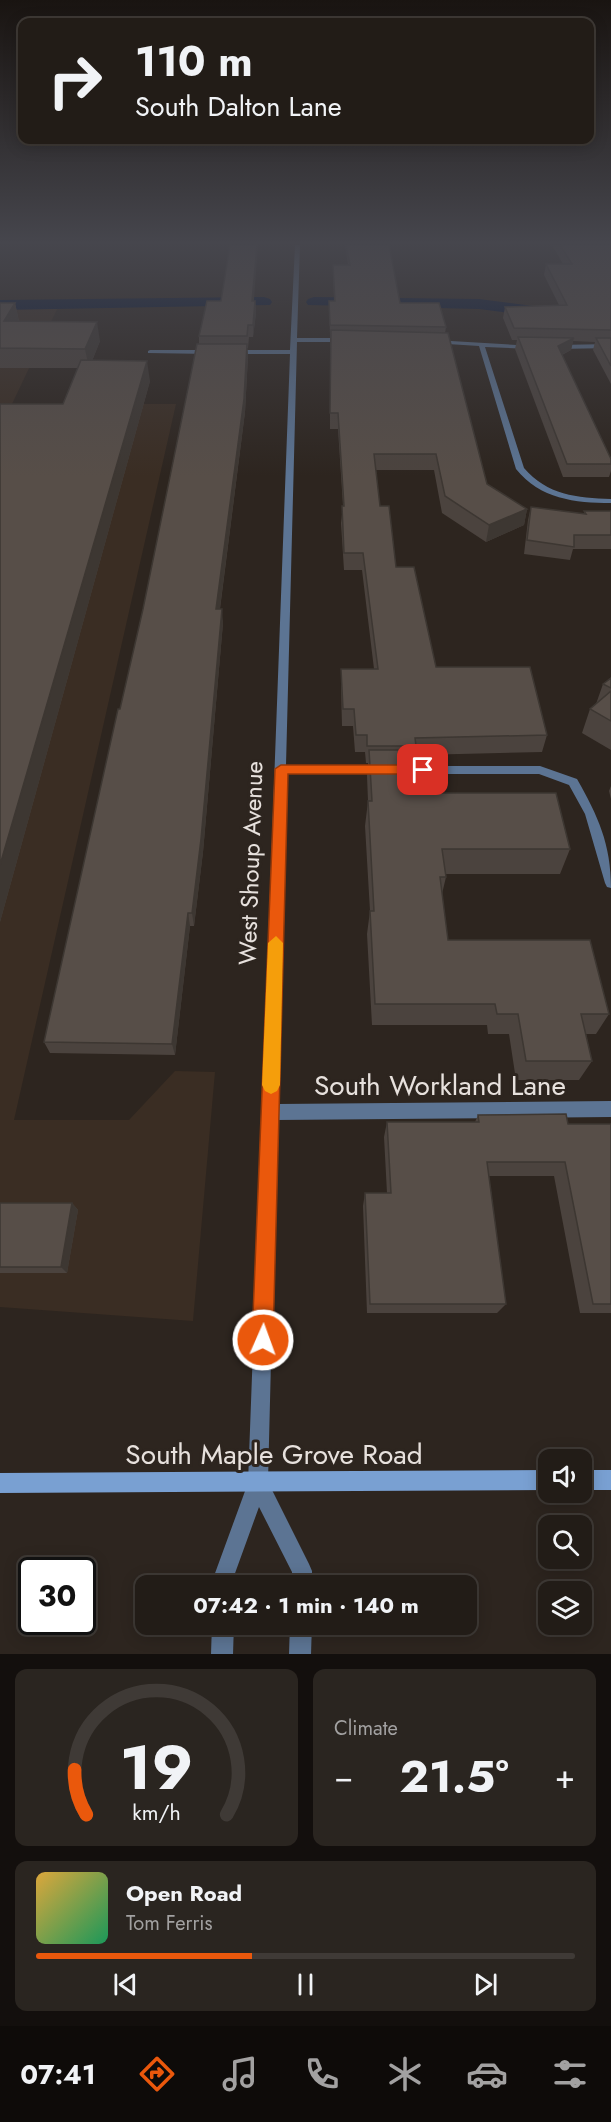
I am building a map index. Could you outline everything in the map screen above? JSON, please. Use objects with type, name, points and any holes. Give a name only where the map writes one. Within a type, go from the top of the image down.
[{"type":"main road","name":"South Maple Grove Road","points":[[0,1483],[538,1480]]},
{"type":"main road","points":[[592,1480],[611,1480]]},
{"type":"street","name":"West Shoup Avenue","points":[[224,1575],[258,1483],[295,322]]},
{"type":"street","points":[[228,352],[359,340]]},
{"type":"street","points":[[424,341],[482,346],[611,346]]},
{"type":"street","points":[[482,346],[520,469],[528,481],[545,491],[568,498],[611,501]]},
{"type":"street","points":[[150,352],[217,352]]},
{"type":"street","points":[[281,769],[540,770],[573,782],[591,813],[611,883]]},
{"type":"street","name":"South Workland Lane","points":[[270,1112],[611,1109]]},
{"type":"street","name":"West Shoup Avenue","points":[[258,1483],[302,1575]]},
{"type":"street","points":[[222,1654],[223,1635]]},
{"type":"street","points":[[300,1654],[301,1635]]},
{"type":"shaded area","points":[[0,322],[51,322],[12,404],[176,404],[14,1120],[129,1120],[175,1071],[215,1072],[193,1321],[0,1307]]},
{"type":"building","points":[[0,322],[97,322],[85,349],[0,348]]},
{"type":"building","points":[[202,322],[253,322],[253,325],[248,325],[247,336],[199,336]]},
{"type":"building","points":[[330,322],[445,322],[446,327],[330,325]]},
{"type":"building","points":[[512,322],[611,322],[611,330],[514,328]]},
{"type":"building","points":[[331,330],[448,333],[487,484],[527,509],[489,525],[445,496],[436,454],[374,454],[380,506],[389,506],[396,567],[414,567],[436,667],[530,667],[547,735],[415,738],[416,746],[367,746],[367,735],[356,735],[354,709],[343,709],[341,669],[378,669],[363,553],[344,553],[342,506],[344,506],[338,413],[330,413]]},
{"type":"building","points":[[518,337],[574,338],[558,346],[611,459],[611,464],[567,464]]},
{"type":"building","points":[[596,338],[611,338],[611,366]]},
{"type":"building","points":[[197,344],[247,344],[244,399],[216,609],[222,609],[201,839],[192,913],[188,913],[172,1044],[44,1042],[118,709],[120,709],[143,609]]},
{"type":"building","points":[[81,360],[147,361],[0,865],[0,404],[63,404]]},
{"type":"building","points":[[531,507],[586,514],[584,511],[611,511],[611,535],[574,535],[574,547],[527,540]]},
{"type":"building","points":[[611,678],[611,688],[603,684]]},
{"type":"building","points":[[611,691],[611,721],[590,709]]},
{"type":"building","points":[[369,750],[419,750],[424,793],[556,793],[570,849],[442,849],[446,877],[440,877],[448,940],[590,940],[609,1014],[581,1014],[592,1061],[526,1061],[518,1014],[497,1014],[495,1004],[375,1004],[370,911],[374,911],[368,801],[372,801]]},
{"type":"building","points":[[566,1114],[568,1124],[611,1124],[611,1304],[593,1304],[565,1162],[487,1162],[506,1304],[370,1304],[365,1193],[391,1193],[387,1122],[479,1122],[478,1115]]},
{"type":"building","points":[[0,1203],[72,1203],[61,1267],[0,1267]]},
{"type":"slow traffic","points":[[271,1085],[276,943]]},
{"type":"route","points":[[263,1340],[281,769],[423,770]]}]
